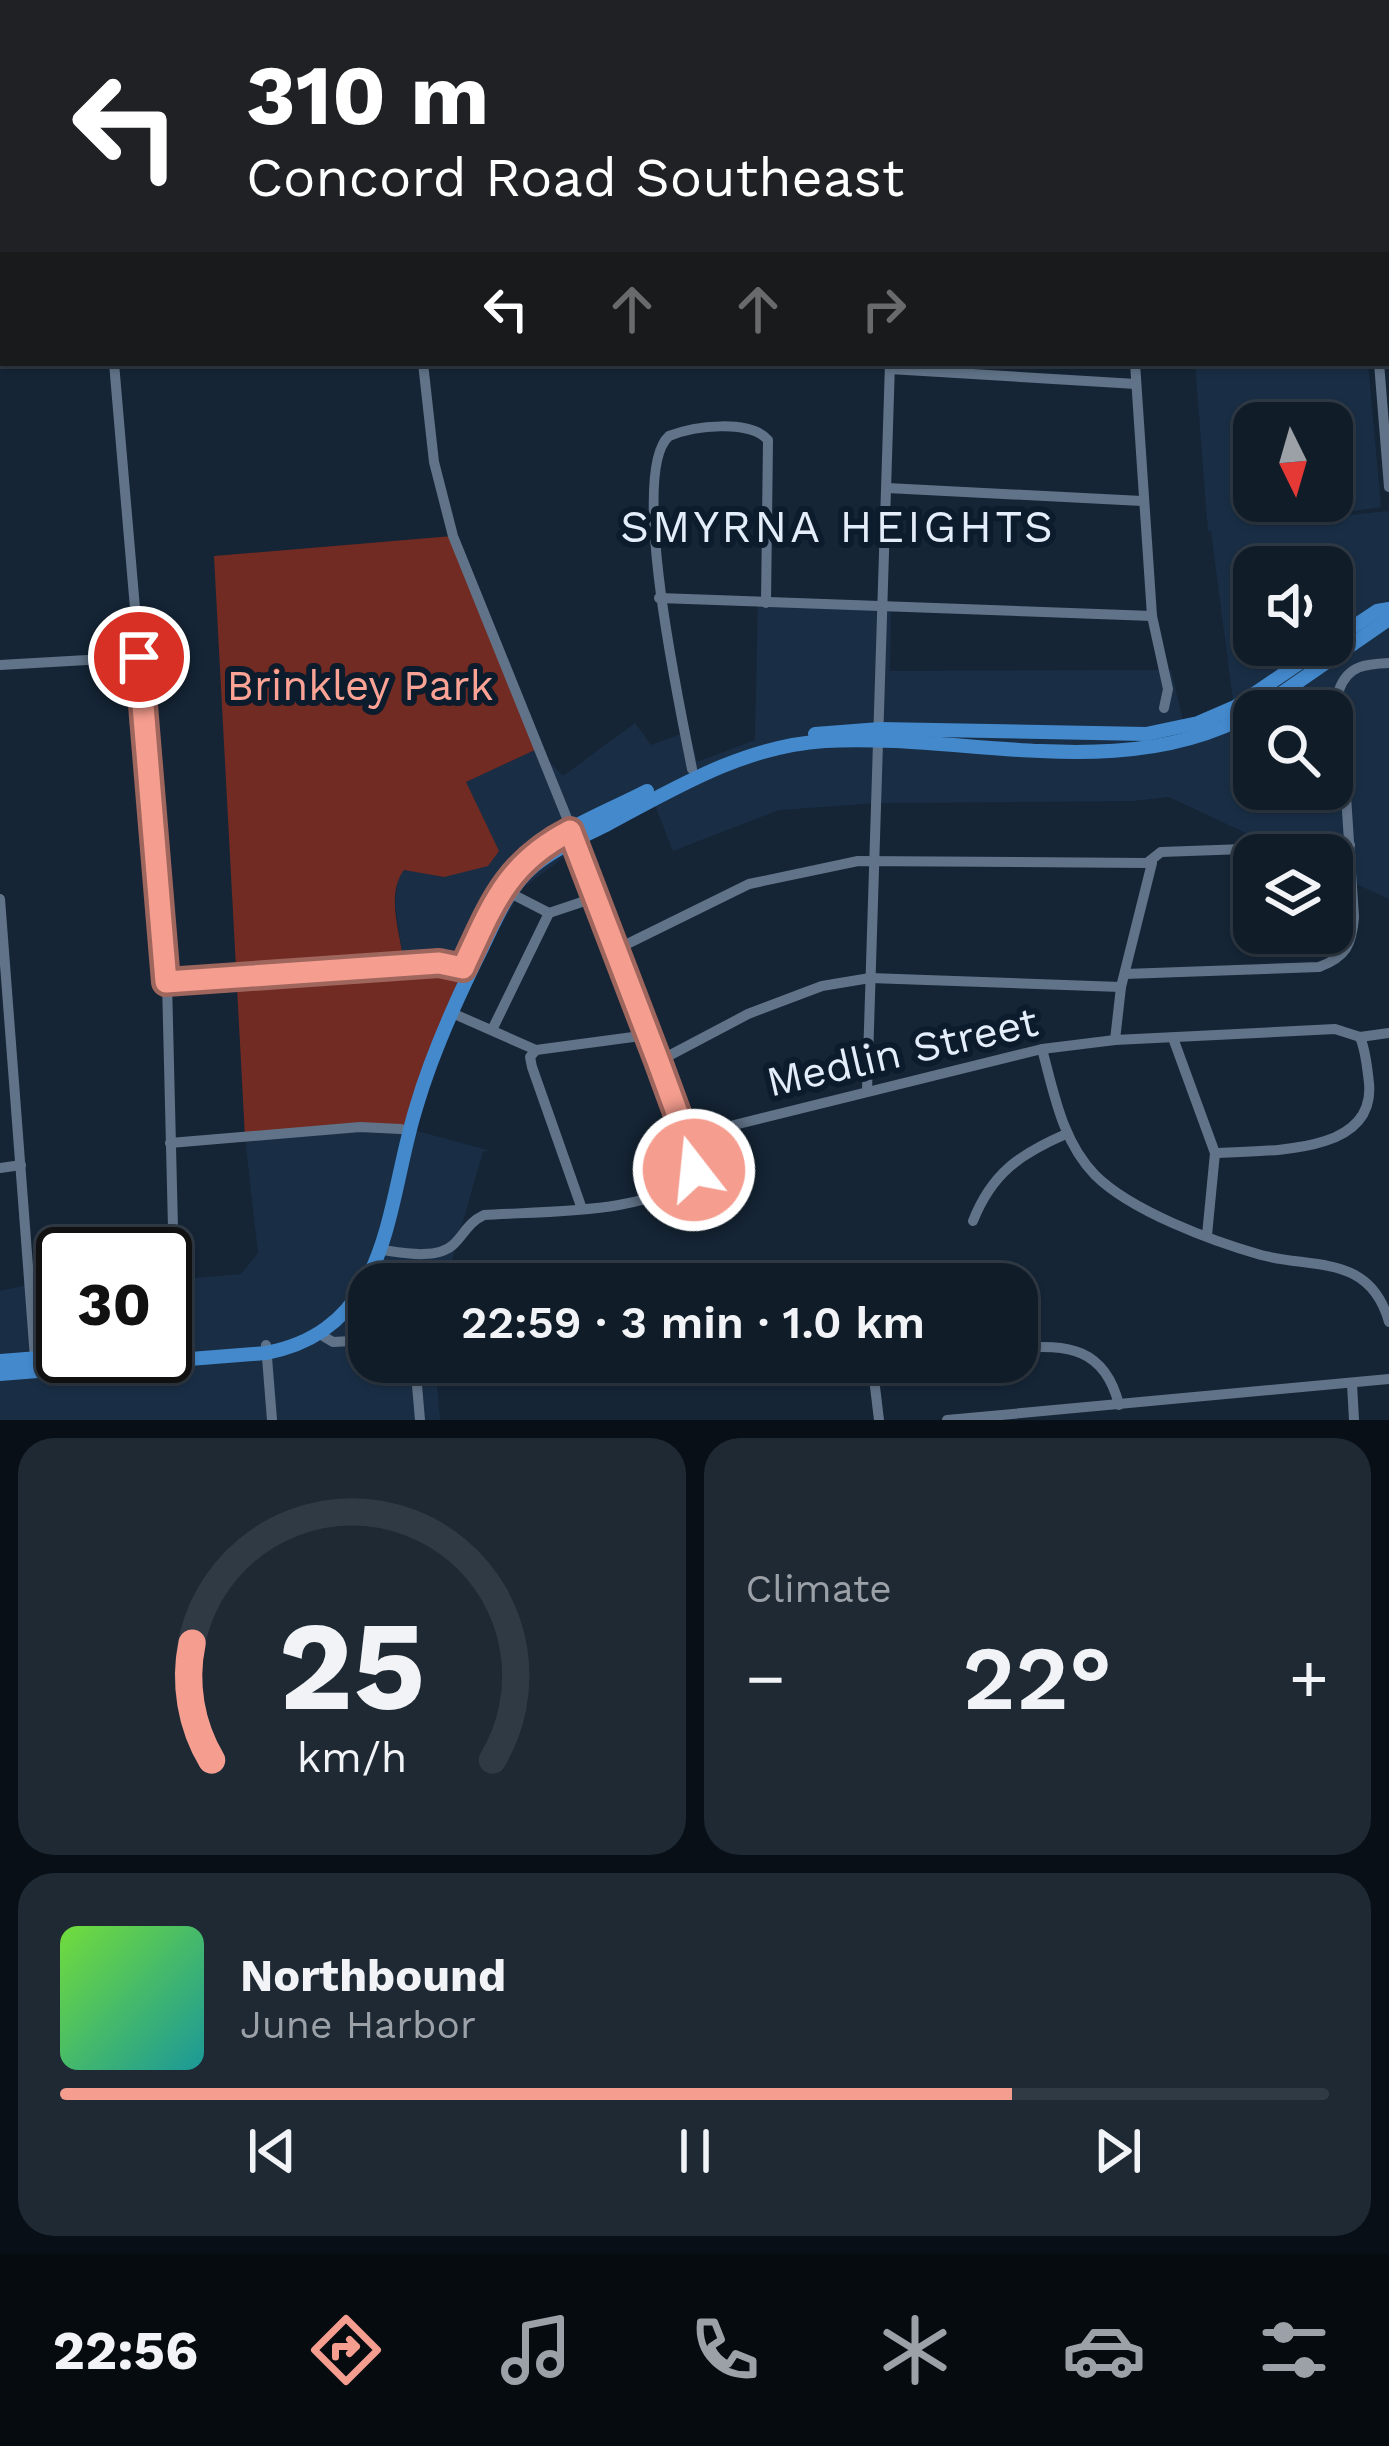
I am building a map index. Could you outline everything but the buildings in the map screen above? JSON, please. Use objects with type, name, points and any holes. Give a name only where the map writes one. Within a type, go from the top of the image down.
[{"type":"main road","points":[[1353,627],[1389,609]]},
{"type":"main road","points":[[1287,690],[1389,619]]},
{"type":"main road","points":[[0,1374],[266,1349],[296,1345],[318,1333],[351,1304],[383,1250],[416,1108],[452,1013],[510,893],[534,866],[572,836],[692,769],[779,741],[1146,734],[1198,722],[1235,707],[1295,666]]},
{"type":"main road","points":[[192,1351],[266,1349],[315,1325],[360,1278],[375,1247],[401,1129],[430,1040],[509,876],[530,854],[721,766],[817,742],[880,736],[1134,750],[1199,737],[1233,722]]},
{"type":"main road","points":[[0,1361],[34,1358]]},
{"type":"street","points":[[115,366],[166,982],[170,1227]]},
{"type":"street","points":[[383,1250],[434,1253],[447,1249],[471,1222],[484,1215],[626,1204],[687,1179],[694,1166],[617,949],[448,518],[432,448],[423,366]]},
{"type":"street","points":[[867,1091],[890,366],[1136,384]]},
{"type":"street","points":[[1135,366],[1152,616],[1168,689],[1164,708]]},
{"type":"street","points":[[1379,366],[1389,487]]},
{"type":"street","points":[[692,769],[659,598],[658,449],[678,432],[748,429],[764,434],[770,447],[766,603]]},
{"type":"street","points":[[887,488],[1142,501]]},
{"type":"street","points":[[659,598],[1152,616]]},
{"type":"street","points":[[0,664],[139,657]]},
{"type":"street","points":[[1349,834],[1339,690],[1355,668],[1389,663]]},
{"type":"street","points":[[1115,1040],[1121,987],[1152,863],[1162,852],[1233,849]]},
{"type":"street","points":[[617,949],[749,884],[872,859],[1152,863]]},
{"type":"street","points":[[510,893],[549,913],[597,897]]},
{"type":"street","points":[[0,899],[34,1358]]},
{"type":"street","points":[[492,1030],[549,913]]},
{"type":"street","points":[[1125,974],[1319,967],[1344,954]]},
{"type":"street","points":[[166,982],[439,963],[463,968]]},
{"type":"street","points":[[658,1061],[748,1014],[822,986],[870,978],[1121,987]]},
{"type":"street","points":[[452,1013],[536,1050],[648,1035]]},
{"type":"street","name":"Medlin Street","points":[[686,1137],[1042,1049],[1115,1040],[1334,1029],[1360,1036],[1389,1033]]},
{"type":"street","points":[[1215,1153],[1306,1146],[1352,1130],[1371,1102],[1360,1036]]},
{"type":"street","points":[[1173,1039],[1215,1153],[1207,1235]]},
{"type":"street","points":[[1042,1049],[1066,1134],[1094,1174],[1111,1188],[1139,1206],[1264,1256],[1347,1270],[1376,1291],[1389,1322]]},
{"type":"street","points":[[536,1050],[530,1057],[532,1067],[582,1209]]},
{"type":"street","points":[[170,1143],[360,1127],[401,1129]]},
{"type":"street","points":[[973,1221],[988,1188],[1008,1164],[1027,1150],[1066,1134]]},
{"type":"street","points":[[0,1168],[21,1165]]},
{"type":"street","points":[[318,1333],[334,1342],[348,1341]]},
{"type":"street","points":[[1038,1347],[1081,1353],[1108,1375],[1119,1405]]},
{"type":"street","points":[[266,1349],[272,1420]]},
{"type":"street","points":[[947,1420],[1389,1379]]},
{"type":"street","points":[[417,1383],[421,1420]]},
{"type":"street","points":[[875,1383],[879,1420]]},
{"type":"street","points":[[1352,1384],[1354,1420]]},
{"type":"shaded area","points":[[1195,366],[1368,366],[1381,507],[1353,511],[1353,402],[1233,402],[1233,522],[1353,522],[1353,515],[1389,511],[1389,899],[1353,883],[1353,834],[1248,834],[1169,797],[878,803],[779,810],[673,851],[651,795],[572,835],[569,853],[523,888],[479,963],[406,1128],[491,1151],[483,1151],[451,1263],[348,1263],[348,1383],[437,1383],[440,1420],[0,1420],[0,1291],[23,1286],[29,1276],[36,1275],[36,1383],[192,1383],[192,1278],[241,1274],[258,1253],[245,1137],[404,965],[395,904],[398,878],[404,870],[444,877],[466,782],[537,749],[563,776],[635,723],[651,745],[689,731],[697,762],[755,740],[758,599],[891,609],[890,671],[1171,670],[1185,729],[1233,708],[1233,810],[1353,810],[1353,690],[1233,690],[1233,700],[1208,531]]},
{"type":"green space","name":"Brinkley Park","points":[[453,536],[537,749],[466,782],[499,851],[488,866],[444,877],[404,870],[398,880],[395,903],[404,965],[466,969],[405,1129],[245,1137],[214,556]]},
{"type":"green space","points":[[683,1157],[678,1175],[664,1175],[660,1182],[644,1188],[634,1162]]},
{"type":"district","name":"SMYRNA HEIGHTS","points":[[838,526]]},
{"type":"route","points":[[139,657],[166,982],[439,963],[463,968],[509,876],[530,854],[570,831],[691,1151],[694,1170]]}]
